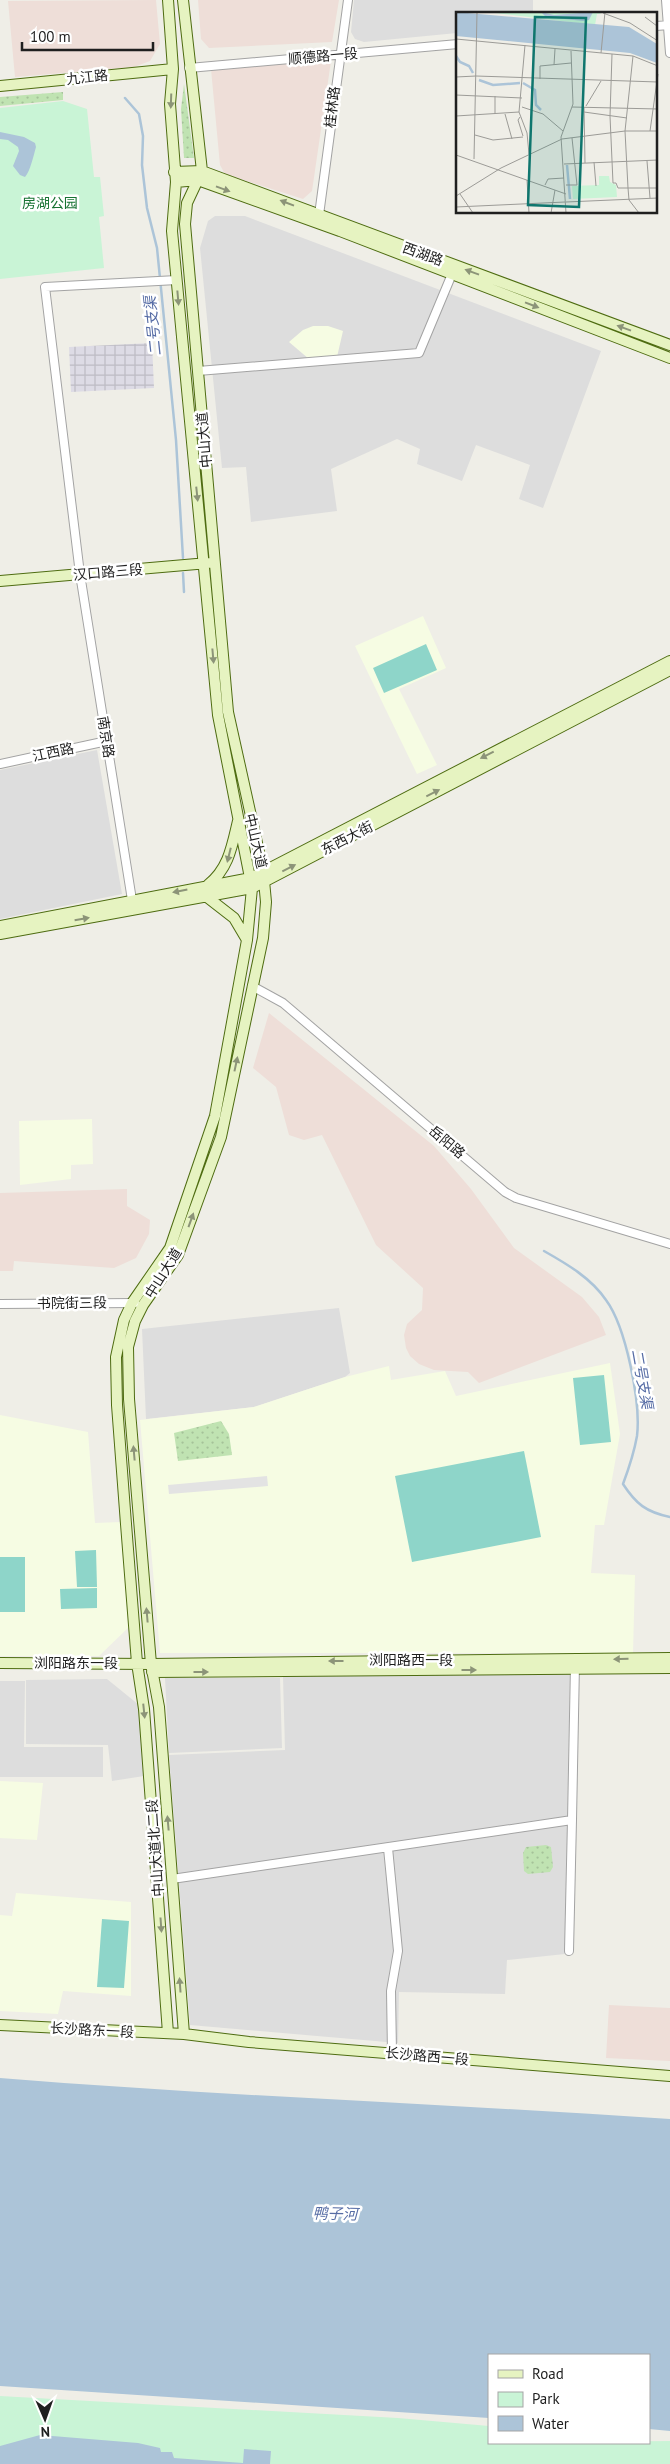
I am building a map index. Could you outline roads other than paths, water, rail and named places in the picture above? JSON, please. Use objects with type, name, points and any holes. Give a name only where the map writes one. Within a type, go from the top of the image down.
[{"type":"main road","name":"中山大道","points":[[138,1663],[117,1405],[116,1357],[124,1320],[132,1302],[170,1248],[198,1172],[215,1116],[248,940],[252,883],[218,715],[172,225],[175,177],[170,104],[173,69],[168,0]]},
{"type":"main road","points":[[183,0],[189,68],[197,118],[200,175]]},
{"type":"main road","name":"九江路","points":[[0,86],[173,69]]},
{"type":"main road","name":"中山大道","points":[[152,1668],[127,1368],[128,1347],[135,1321],[143,1305],[178,1255],[221,1137],[263,938],[266,902],[263,875],[228,712],[185,224],[187,203],[200,175]]},
{"type":"main road","name":"西湖路","points":[[200,175],[670,358]]},
{"type":"main road","name":"西湖路","points":[[175,177],[200,175],[319,215],[670,345]]},
{"type":"main road","name":"汉口路三段","points":[[0,581],[215,562]]},
{"type":"main road","name":"东西大街","points":[[0,934],[252,883],[263,875],[670,661]]},
{"type":"main road","name":"东西大街","points":[[263,875],[670,670]]},
{"type":"main road","points":[[239,818],[228,864],[207,891],[234,918],[248,940]]},
{"type":"main road","name":"东西大街","points":[[0,926],[132,900],[207,891]]},
{"type":"main road","name":"浏阳路西一段","points":[[152,1668],[575,1664],[670,1658]]},
{"type":"main road","name":"浏阳路东一段","points":[[0,1663],[138,1663],[152,1668]]},
{"type":"main road","name":"中山大道北二段","points":[[138,1663],[144,1708],[168,2033]]},
{"type":"main road","points":[[575,1664],[670,1668]]},
{"type":"main road","name":"中山大道北二段","points":[[152,1668],[159,1707],[184,2034]]},
{"type":"main road","name":"长沙路东一段","points":[[0,2025],[184,2034]]},
{"type":"main road","name":"长沙路西一段","points":[[184,2034],[670,2076]]},
{"type":"street","name":"桂林路","points":[[319,215],[339,55],[348,0]]},
{"type":"street","points":[[666,0],[670,53]]},
{"type":"street","name":"顺德路一段","points":[[189,68],[456,44]]},
{"type":"street","points":[[198,371],[419,353],[452,274]]},
{"type":"street","name":"南京路","points":[[132,900],[80,574],[45,287],[177,280]]},
{"type":"street","name":"江西路","points":[[0,764],[107,741]]},
{"type":"street","name":"岳阳路","points":[[252,986],[283,1003],[505,1192],[516,1198],[670,1244]]},
{"type":"street","name":"书院街三段","points":[[0,1304],[132,1302],[143,1305]]},
{"type":"street","points":[[569,1951],[575,1664]]},
{"type":"street","points":[[172,1880],[572,1820]]},
{"type":"street","points":[[388,1848],[398,1951],[392,1990],[392,2053]]},
{"type":"water","points":[[0,132],[24,137],[35,143],[36,147],[33,158],[25,177],[20,175],[13,166],[19,151],[18,147],[8,140],[0,139]]},
{"type":"water","name":"鸭子河","points":[[0,2078],[167,2090],[670,2119],[670,2431],[650,2429],[650,2354],[488,2354],[488,2418],[0,2386]]},
{"type":"water","points":[[40,2435],[138,2443],[160,2448],[161,2452],[172,2452],[174,2458],[243,2463],[244,2449],[271,2451],[270,2464],[0,2464],[0,2446]]},
{"type":"waterway","name":"二号支渠","points":[[125,98],[139,114],[143,136],[142,165],[147,208],[157,248],[176,440],[183,558]]},
{"type":"waterway","name":"二号支渠","points":[[183,573],[184,592]]},
{"type":"waterway","name":"二号支渠","points":[[544,1251],[586,1278],[600,1292],[613,1312],[626,1346],[634,1386],[638,1422],[637,1436],[623,1484],[632,1497],[642,1506],[654,1513],[670,1517]]},
{"type":"park label","name":"房湖公园","points":[[50,203]]}]
